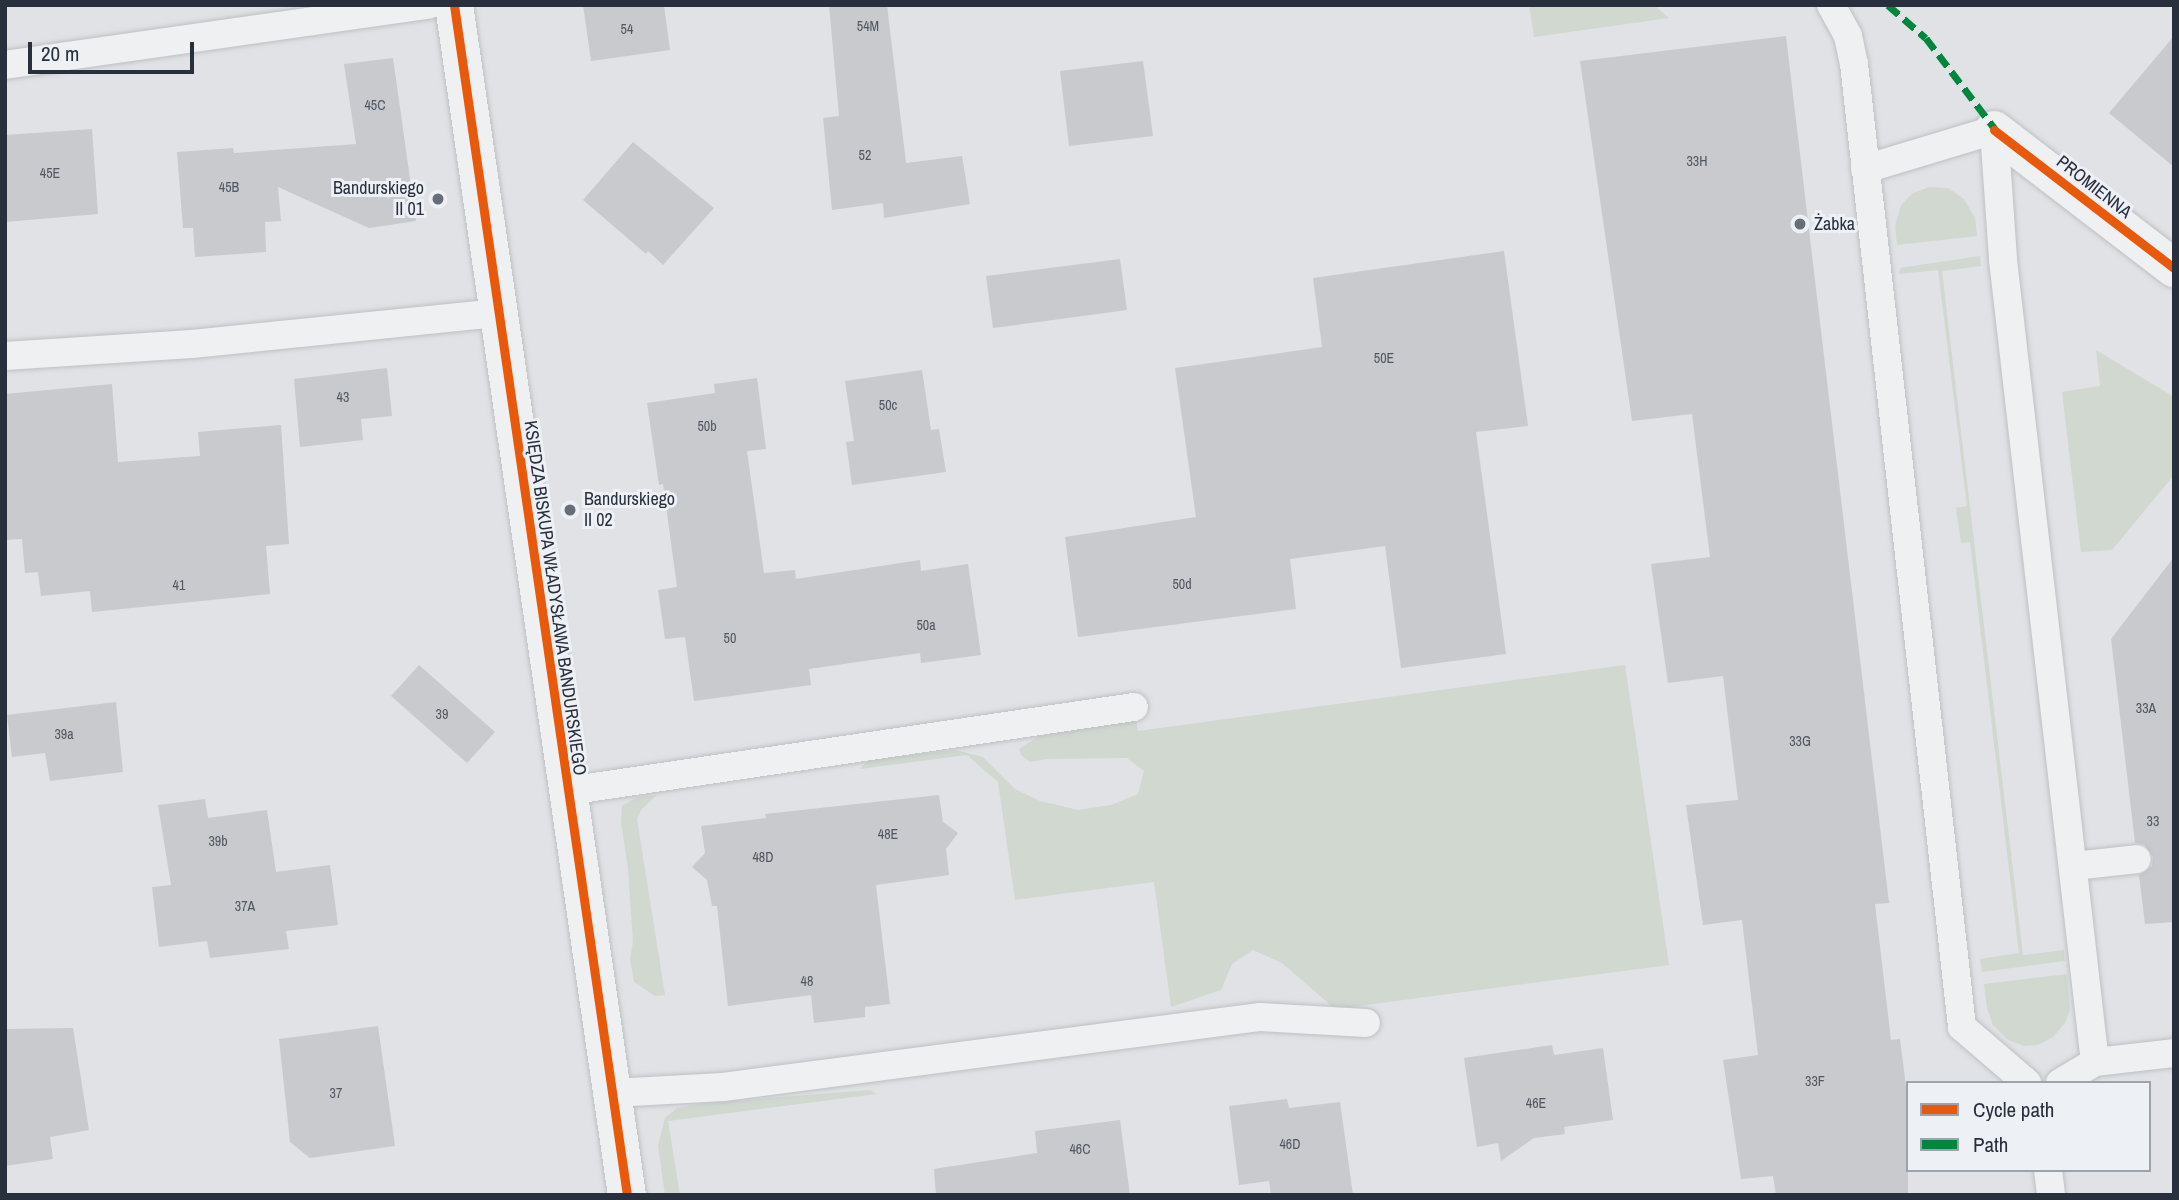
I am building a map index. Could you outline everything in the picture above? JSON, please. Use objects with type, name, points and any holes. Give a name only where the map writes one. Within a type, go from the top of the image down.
[{"type":"street","name":"KSIĘDZA BISKUPA WŁADYSŁAWA BANDURSKIEGO","points":[[454,5],[627,1195]]},
{"type":"street","name":"PROMIENNA","points":[[1994,130],[2174,268]]},
{"type":"lane","points":[[5,65],[429,5]]},
{"type":"lane","points":[[1831,5],[1848,36],[1866,169],[1962,1027],[2025,1081]]},
{"type":"lane","points":[[1866,169],[1994,130],[2003,260],[2095,1062]]},
{"type":"lane","points":[[5,355],[192,344],[498,313]]},
{"type":"lane","points":[[567,791],[1134,707]]},
{"type":"lane","points":[[2074,866],[2137,859]]},
{"type":"lane","points":[[612,1093],[723,1087],[1260,1017],[1366,1023]]},
{"type":"lane","points":[[2063,1081],[2095,1062],[2174,1053]]},
{"type":"lane","points":[[2048,1172],[2050,1195]]},
{"type":"shaded area","points":[[1529,5],[1654,5],[1669,18],[1534,37]]},
{"type":"shaded area","points":[[1929,187],[1948,188],[1964,199],[1975,218],[1977,236],[1897,245],[1895,226],[1901,205],[1913,193]]},
{"type":"shaded area","points":[[1980,256],[1981,266],[1942,271],[2023,955],[2064,950],[2065,961],[1982,972],[1980,959],[2019,953],[1970,542],[1961,543],[1956,508],[1967,506],[1938,270],[1899,274],[1900,268]]},
{"type":"shaded area","points":[[2096,350],[2174,397],[2174,475],[2112,550],[2081,552],[2062,392],[2100,386]]},
{"type":"shaded area","points":[[1625,665],[1669,965],[1335,1009],[1282,963],[1253,950],[1232,964],[1221,990],[1171,1007],[1154,882],[1015,900],[998,782],[967,755],[860,769],[868,760],[956,750],[983,757],[1015,789],[1040,801],[1078,810],[1111,805],[1138,794],[1144,771],[1127,758],[1046,759],[1030,762],[1021,755],[1019,749],[1039,736],[1136,719],[1138,731]]},
{"type":"shaded area","points":[[657,795],[641,810],[637,819],[665,995],[655,996],[634,982],[630,959],[633,942],[628,869],[621,822],[622,806],[637,797]]},
{"type":"shaded area","points":[[2067,974],[2070,1010],[2065,1023],[2053,1037],[2038,1045],[2024,1046],[2008,1040],[1993,1025],[1987,1008],[1984,984]]},
{"type":"shaded area","points":[[870,1090],[877,1094],[668,1121],[680,1195],[665,1195],[658,1146],[665,1118],[677,1108],[706,1103]]},
{"type":"building","points":[[583,5],[664,5],[670,50],[591,61]]},
{"type":"building","points":[[829,5],[887,5],[906,163],[962,156],[970,204],[884,218],[883,203],[832,210],[823,118],[839,116]]},
{"type":"building","points":[[1786,36],[1889,903],[1875,904],[1891,1040],[1900,1039],[1906,1087],[1908,1195],[1776,1195],[1773,1176],[1741,1179],[1723,1060],[1758,1055],[1742,920],[1703,925],[1686,805],[1738,800],[1723,676],[1668,683],[1651,564],[1710,557],[1692,414],[1632,421],[1580,61]]},
{"type":"building","points":[[2174,36],[2174,167],[2109,113]]},
{"type":"building","points":[[393,58],[416,221],[369,228],[278,187],[281,221],[265,222],[266,252],[195,257],[193,228],[183,228],[177,152],[233,148],[234,153],[356,144],[344,64]]},
{"type":"building","points":[[1143,61],[1153,136],[1069,146],[1060,71]]},
{"type":"building","points":[[92,129],[98,214],[5,222],[5,135]]},
{"type":"building","points":[[633,142],[714,208],[663,265],[648,251],[646,254],[583,200]]},
{"type":"building","points":[[1504,251],[1528,426],[1476,432],[1506,654],[1401,668],[1385,546],[1290,559],[1296,609],[1078,637],[1065,537],[1196,517],[1175,368],[1322,347],[1313,278]]},
{"type":"building","points":[[1120,259],[1127,310],[993,328],[986,276]]},
{"type":"building","points":[[387,368],[392,416],[361,419],[363,440],[300,447],[294,379]]},
{"type":"building","points":[[922,370],[931,430],[939,429],[946,472],[852,485],[846,442],[854,441],[845,381]]},
{"type":"building","points":[[757,378],[766,449],[747,451],[764,573],[795,570],[796,579],[920,560],[921,571],[968,564],[981,655],[921,663],[920,653],[809,669],[811,685],[694,701],[685,637],[665,639],[658,590],[677,587],[663,484],[659,485],[647,403],[715,393],[714,384]]},
{"type":"building","points":[[112,384],[118,462],[200,456],[198,432],[281,425],[289,544],[266,546],[270,594],[92,612],[90,591],[41,596],[38,572],[25,573],[22,539],[5,540],[5,394]]},
{"type":"building","points":[[2174,557],[2174,922],[2145,924],[2139,875],[2152,866],[2153,857],[2144,844],[2135,843],[2111,639]]},
{"type":"building","points":[[419,665],[495,732],[467,763],[391,696]]},
{"type":"building","points":[[116,702],[123,772],[50,781],[45,753],[12,757],[7,715]]},
{"type":"building","points":[[939,795],[943,822],[958,833],[946,849],[949,875],[876,885],[890,1004],[865,1007],[865,1017],[814,1023],[811,995],[728,1006],[717,906],[712,906],[707,880],[692,867],[705,853],[701,826],[766,818],[765,814]]},
{"type":"building","points":[[205,799],[208,818],[267,810],[276,872],[330,865],[338,925],[286,931],[289,949],[210,958],[207,941],[159,947],[152,887],[171,885],[158,805]]},
{"type":"building","points":[[378,1026],[395,1146],[310,1158],[290,1142],[279,1039]]},
{"type":"building","points":[[73,1028],[89,1130],[50,1137],[53,1159],[5,1166],[5,1029]]},
{"type":"building","points":[[1552,1045],[1554,1055],[1603,1048],[1613,1120],[1564,1127],[1565,1134],[1534,1138],[1501,1161],[1498,1143],[1477,1147],[1464,1058]]},
{"type":"building","points":[[1287,1099],[1289,1108],[1340,1102],[1353,1195],[1271,1195],[1269,1181],[1239,1185],[1229,1106]]},
{"type":"building","points":[[1120,1120],[1130,1195],[936,1195],[934,1169],[1037,1153],[1035,1131]]},
{"type":"marked path","points":[[1888,5],[1926,38],[1999,134]]},
{"type":"cycle path","points":[[454,5],[627,1195]]},
{"type":"cycle path","points":[[1994,130],[2174,268]]},
{"type":"place","name":"Bandurskiego II 01","points":[[438,199]]},
{"type":"place","name":"Żabka","points":[[1800,224]]},
{"type":"place","name":"Bandurskiego II 02","points":[[570,510]]}]
